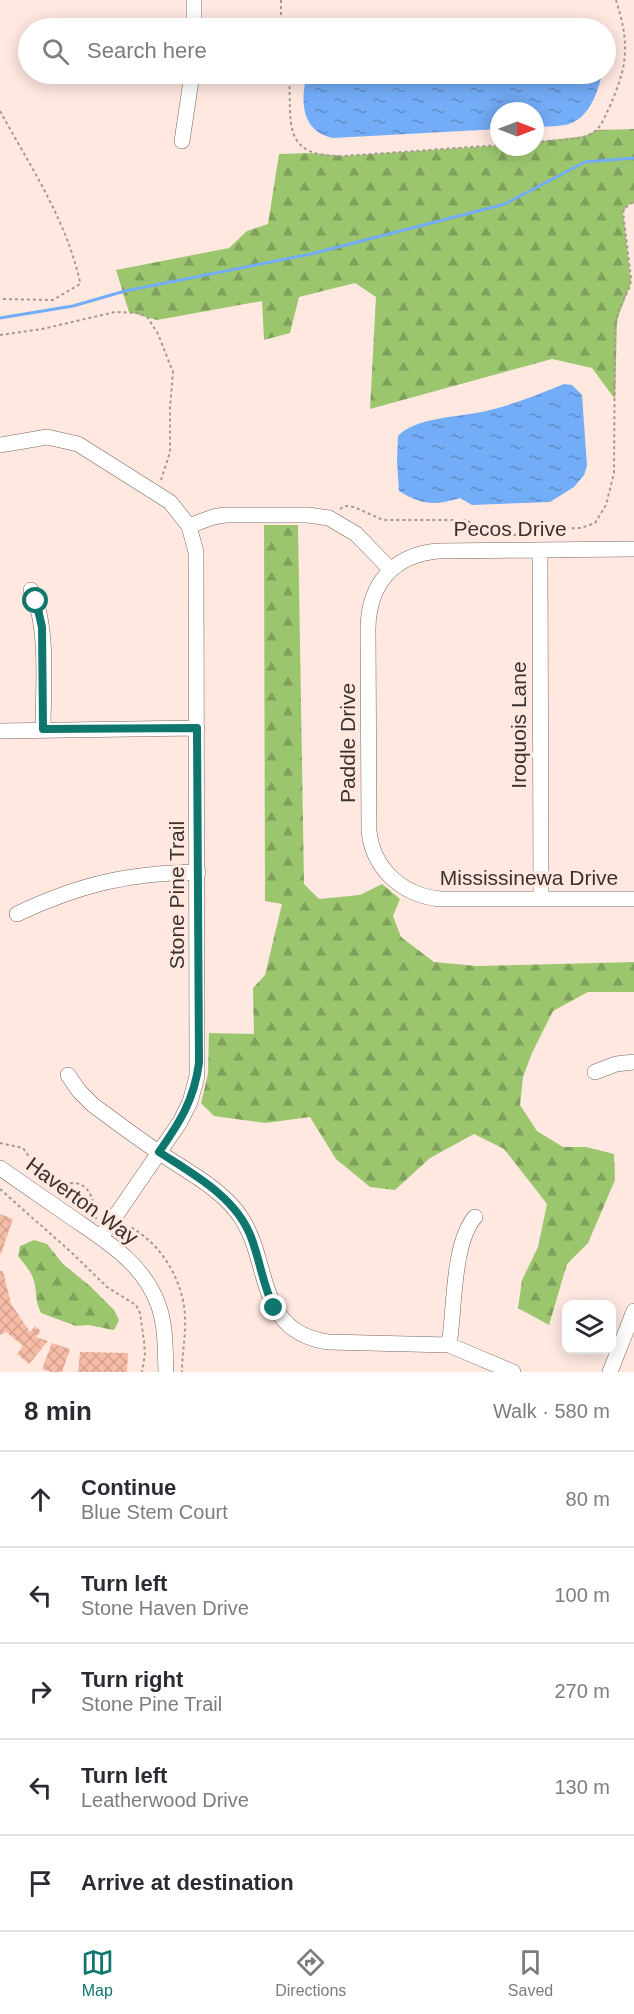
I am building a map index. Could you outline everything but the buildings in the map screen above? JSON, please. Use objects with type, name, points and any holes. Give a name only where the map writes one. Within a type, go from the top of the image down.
[{"type":"street","points":[[194,0],[194,18]]},
{"type":"street","points":[[182,141],[191,84]]},
{"type":"street","points":[[0,445],[47,437],[78,444],[170,502],[189,526],[225,515],[308,515],[334,519],[356,534],[391,570]]},
{"type":"street","name":"Stone Pine Trail","points":[[101,1237],[186,1110],[197,1076],[197,560],[189,526]]},
{"type":"street","name":"Pecos Drive","points":[[391,570],[408,559],[429,552],[634,549]]},
{"type":"street","name":"Iroquois Lane","points":[[540,550],[541,899]]},
{"type":"street","name":"Paddle Drive","points":[[391,570],[374,595],[369,618],[369,831],[374,853],[383,869],[406,890],[423,896]]},
{"type":"street","points":[[31,590],[39,608],[42,627],[43,729]]},
{"type":"street","points":[[0,731],[197,728]]},
{"type":"street","points":[[17,914],[62,894],[99,882],[148,874],[198,872]]},
{"type":"street","name":"Mississinewa Drive","points":[[423,896],[440,899],[634,899]]},
{"type":"street","points":[[595,1072],[616,1064],[634,1062]]},
{"type":"street","points":[[68,1076],[93,1105],[214,1190],[235,1209],[251,1237],[271,1302],[278,1314],[297,1331],[327,1342],[449,1345],[513,1372]]},
{"type":"street","name":"Haverton Way","points":[[0,1168],[101,1237],[130,1260],[143,1275],[154,1295],[163,1322],[166,1372]]},
{"type":"street","points":[[449,1345],[460,1250],[466,1229],[475,1217]]},
{"type":"street","points":[[610,1372],[634,1311]]},
{"type":"path","points":[[281,0],[281,18]]},
{"type":"path","points":[[544,141],[589,135],[597,130],[603,120],[619,83],[625,60],[625,35],[616,0]]},
{"type":"path","points":[[290,84],[294,133],[298,144],[310,153],[323,156],[344,156],[490,146]]},
{"type":"path","points":[[0,111],[35,171],[60,222],[75,260],[80,285],[53,300],[0,299]]},
{"type":"path","points":[[334,519],[340,508],[349,506],[378,519],[466,520],[484,531],[523,536],[534,535],[549,529],[586,528],[595,524],[606,506],[614,473],[615,329],[618,312],[630,286],[631,278],[623,212],[628,205],[634,202]]},
{"type":"path","points":[[0,335],[42,329],[115,312],[139,313],[148,318],[158,334],[173,372],[170,452],[160,483]]},
{"type":"path","points":[[0,1189],[110,1290],[136,1305],[140,1313],[144,1341],[145,1354],[142,1372]]},
{"type":"green space","points":[[634,129],[634,203],[628,205],[623,212],[631,283],[617,320],[615,399],[592,368],[552,359],[370,409],[376,297],[355,283],[299,297],[290,333],[264,340],[262,301],[157,320],[129,312],[116,270],[229,248],[247,231],[268,224],[279,154],[310,153],[344,156],[490,146],[490,156],[544,156],[544,141],[585,136],[597,130]]},
{"type":"green space","points":[[264,525],[298,525],[304,884],[319,899],[360,895],[382,884],[400,899],[393,916],[401,937],[434,962],[477,966],[634,962],[634,992],[588,992],[553,1011],[523,1077],[520,1105],[537,1131],[563,1147],[586,1147],[614,1154],[615,1180],[588,1243],[567,1264],[549,1325],[518,1308],[522,1280],[538,1247],[547,1204],[504,1149],[474,1134],[430,1158],[395,1190],[370,1187],[336,1159],[310,1117],[265,1123],[214,1116],[201,1103],[208,1074],[209,1033],[254,1034],[253,988],[265,975],[282,904],[265,901]]},
{"type":"green space","points":[[34,1240],[47,1244],[63,1264],[114,1310],[119,1320],[114,1330],[88,1325],[76,1326],[41,1313],[32,1277],[18,1256],[20,1246]]},
{"type":"water","points":[[305,84],[599,84],[592,104],[582,116],[569,124],[556,126],[544,127],[544,102],[490,102],[490,129],[333,138],[314,129],[305,114]]},
{"type":"water","points":[[564,384],[572,385],[582,395],[587,466],[584,475],[574,487],[550,502],[472,505],[460,498],[428,503],[399,491],[398,436],[406,430],[427,421],[506,406]]},
{"type":"waterway","points":[[0,318],[73,306],[125,291],[311,254],[505,204],[585,162],[634,158]]},
{"type":"route","points":[[36,601],[42,627],[43,729],[197,728],[199,1063],[190,1102],[180,1122],[159,1152],[214,1190],[242,1218],[251,1237],[274,1308]]}]
